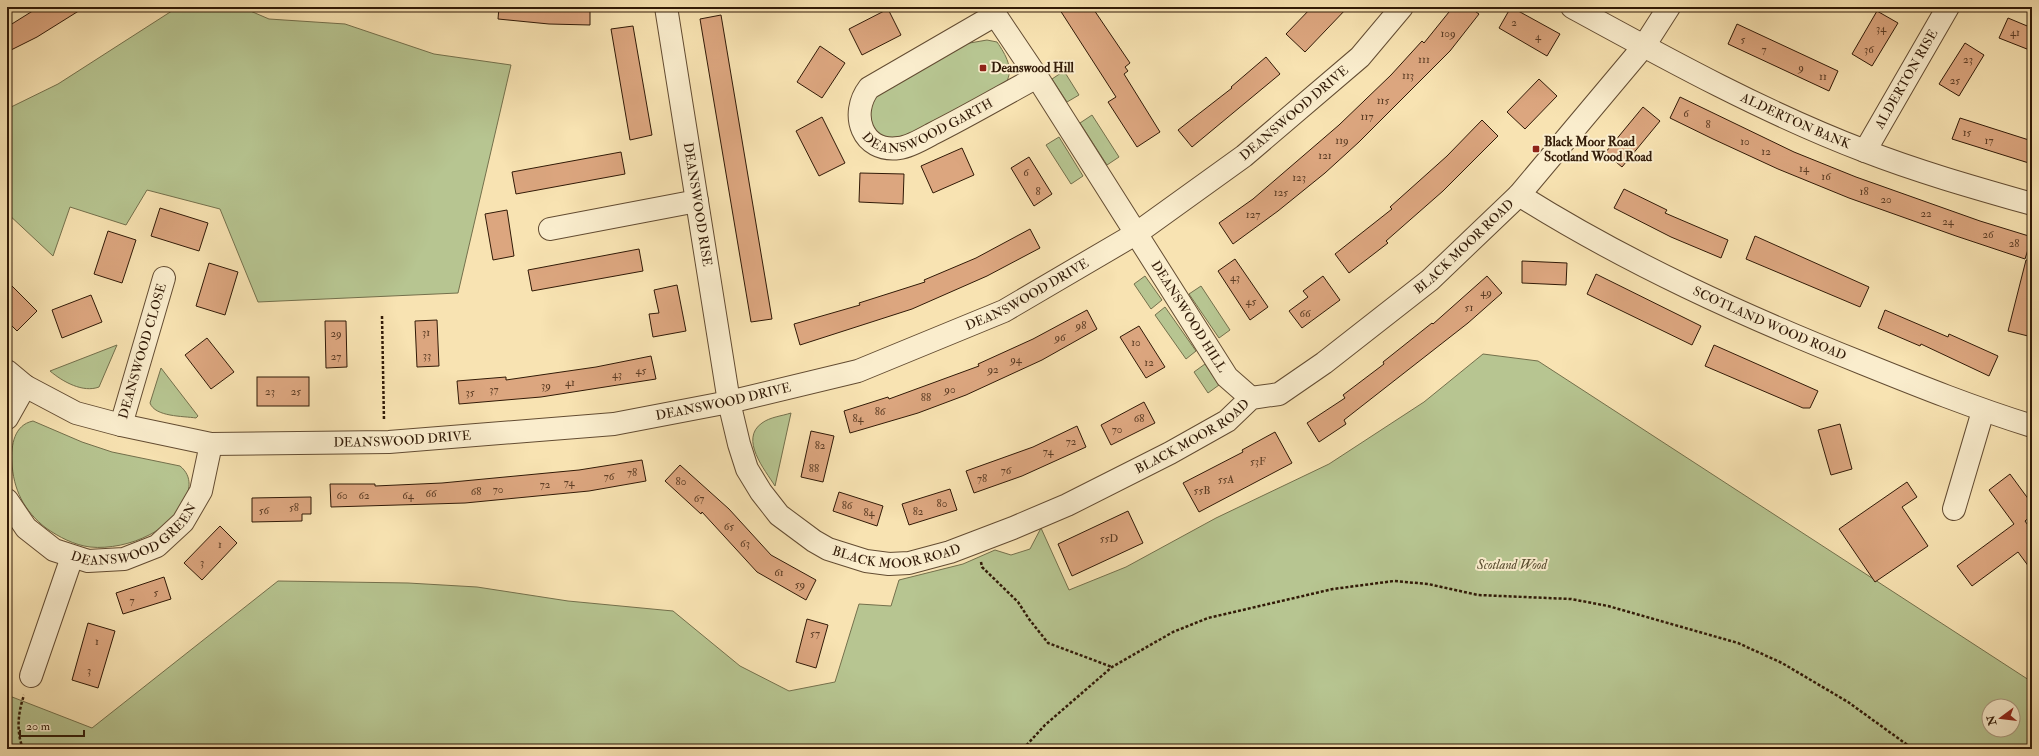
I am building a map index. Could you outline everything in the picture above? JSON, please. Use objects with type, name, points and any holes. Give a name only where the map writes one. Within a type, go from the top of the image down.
[{"type":"street","name":"DEANSWOOD RISE","points":[[666,7],[729,402]]},
{"type":"street","name":"DEANSWOOD DRIVE","points":[[7,371],[25,386],[76,413],[121,425],[211,444],[385,442],[614,424],[729,402],[858,371],[1004,311],[1137,233],[1244,156],[1360,57],[1402,7]]},
{"type":"street","name":"ALDERTON BANK","points":[[1572,7],[1748,100],[1865,151],[1976,188],[2032,204]]},
{"type":"street","name":"BLACK MOOR ROAD","points":[[729,402],[739,444],[747,469],[761,492],[779,515],[814,541],[842,554],[890,564],[909,563],[928,559],[976,542],[1067,505],[1170,453],[1227,421],[1251,398],[1279,394],[1324,363],[1430,280],[1519,195],[1644,46],[1669,7]]},
{"type":"street","name":"ALDERTON RISE","points":[[1865,151],[1948,7]]},
{"type":"street","name":"DEANSWOOD HILL","points":[[993,11],[1137,233],[1227,377],[1251,398]]},
{"type":"street","name":"DEANSWOOD GARTH","points":[[993,11],[869,88],[862,97],[859,108],[859,119],[862,130],[869,139],[878,145],[889,149],[900,148],[957,122],[1037,77]]},
{"type":"street","name":"SCOTLAND WOOD ROAD","points":[[1519,195],[1566,225],[1682,285],[1782,331],[1983,411],[2032,426]]},
{"type":"street","points":[[550,229],[697,201]]},
{"type":"street","name":"DEANSWOOD CLOSE","points":[[121,425],[164,278]]},
{"type":"street","points":[[7,418],[25,386]]},
{"type":"street","points":[[1954,509],[1983,411]]},
{"type":"street","name":"DEANSWOOD GREEN","points":[[7,500],[26,528],[54,550],[88,561],[124,559],[157,546],[183,522],[201,491],[211,444]]},
{"type":"street","points":[[32,676],[72,557]]},
{"type":"path","points":[[382,316],[385,442]]},
{"type":"path","points":[[976,542],[982,567],[1018,602],[1048,643],[1112,667]]},
{"type":"path","points":[[1023,749],[1045,725],[1112,667],[1173,632],[1208,618],[1333,589],[1394,581],[1428,584],[1478,595],[1571,599],[1608,606],[1738,643],[1782,662],[1848,702],[1914,749]]},
{"type":"path","points":[[23,749],[18,737],[20,708],[32,676]]},
{"type":"green space","points":[[178,7],[241,7],[269,19],[345,24],[434,54],[511,65],[458,293],[258,302],[220,209],[147,190],[126,225],[70,207],[53,256],[7,213],[7,109],[58,84]]},
{"type":"green space","points":[[987,40],[997,42],[1006,57],[1009,73],[1006,83],[914,132],[903,136],[885,138],[879,136],[871,128],[867,106],[877,93],[964,44]]},
{"type":"green space","points":[[1064,71],[1079,95],[1067,102],[1052,79]]},
{"type":"green space","points":[[1092,115],[1119,157],[1107,165],[1080,123]]},
{"type":"green space","points":[[1059,137],[1083,176],[1071,184],[1046,145]]},
{"type":"green space","points":[[1145,276],[1162,300],[1151,309],[1134,284]]},
{"type":"green space","points":[[1201,286],[1230,330],[1219,338],[1189,294]]},
{"type":"green space","points":[[1165,307],[1196,351],[1186,359],[1155,315]]},
{"type":"green space","points":[[117,345],[99,387],[86,389],[73,385],[50,371]]},
{"type":"green space","name":"Scotland Wood","points":[[1483,354],[1538,361],[2032,682],[2032,749],[7,749],[7,695],[92,728],[278,581],[408,583],[477,587],[568,601],[673,611],[740,666],[789,691],[835,682],[859,604],[891,606],[899,580],[963,564],[995,550],[1011,555],[1030,549],[1041,528],[1069,590],[1126,567],[1216,518],[1329,464],[1424,402]]},
{"type":"green space","points":[[1205,364],[1219,385],[1208,393],[1194,372]]},
{"type":"green space","points":[[161,368],[198,416],[196,418],[170,415],[157,411],[153,408],[150,403]]},
{"type":"green space","points":[[791,413],[775,486],[760,463],[753,446],[753,437],[756,430],[765,421]]},
{"type":"green space","points":[[33,421],[82,442],[112,452],[180,466],[187,475],[189,484],[187,494],[182,505],[166,523],[157,530],[135,541],[120,545],[105,547],[84,546],[56,534],[38,521],[26,507],[17,490],[13,472],[12,449],[15,437],[22,427]]},
{"type":"building","points":[[39,7],[85,7],[37,37],[7,52],[7,27]]},
{"type":"building","points":[[499,7],[590,7],[590,25],[549,24],[498,19]]},
{"type":"building","points":[[1058,7],[1092,7],[1130,63],[1125,67],[1128,71],[1124,74],[1160,132],[1137,147],[1108,102],[1116,97]]},
{"type":"building","points":[[1312,7],[1348,7],[1305,52],[1286,34]]},
{"type":"building","points":[[1453,7],[1469,7],[1479,14],[1450,51],[1359,142],[1325,173],[1278,211],[1233,244],[1219,223],[1253,199],[1339,125],[1391,75],[1422,41],[1424,43]]},
{"type":"building","points":[[1511,7],[1560,34],[1547,56],[1499,28]]},
{"type":"building","points":[[888,9],[901,35],[862,55],[849,29]]},
{"type":"building","points":[[1877,11],[1898,23],[1872,66],[1852,54]]},
{"type":"building","points":[[721,15],[772,319],[751,322],[700,19]]},
{"type":"building","points":[[2008,18],[2032,28],[2032,51],[1999,38]]},
{"type":"building","points":[[1737,24],[1838,71],[1829,91],[1728,44]]},
{"type":"building","points":[[633,26],[652,135],[630,140],[611,29]]},
{"type":"building","points":[[1965,43],[1984,55],[1959,96],[1939,84]]},
{"type":"building","points":[[820,46],[845,63],[822,98],[797,82]]},
{"type":"building","points":[[1266,57],[1280,74],[1192,147],[1178,130],[1232,88],[1231,87]]},
{"type":"building","points":[[1539,79],[1557,96],[1525,129],[1507,112]]},
{"type":"building","points":[[1680,97],[1794,152],[1856,177],[1980,221],[2032,237],[2025,259],[1849,198],[1778,169],[1713,139],[1670,118]]},
{"type":"building","points":[[1643,107],[1660,121],[1622,167],[1605,153]]},
{"type":"building","points":[[822,117],[845,163],[819,176],[796,131]]},
{"type":"building","points":[[1960,118],[2032,141],[2032,164],[1952,139]]},
{"type":"building","points":[[1482,120],[1498,136],[1443,191],[1386,241],[1388,243],[1349,273],[1335,254],[1392,209],[1390,207],[1447,156]]},
{"type":"building","points":[[962,148],[974,175],[933,193],[921,166]]},
{"type":"building","points":[[621,152],[625,174],[516,194],[512,172]]},
{"type":"building","points":[[1029,157],[1052,194],[1034,206],[1011,168]]},
{"type":"building","points":[[860,173],[904,174],[903,204],[859,202]]},
{"type":"building","points":[[1624,189],[1667,210],[1665,213],[1728,240],[1721,258],[1671,237],[1614,208]]},
{"type":"building","points":[[160,208],[208,223],[199,251],[151,236]]},
{"type":"building","points":[[507,210],[514,256],[493,260],[485,214]]},
{"type":"building","points":[[1030,229],[1040,248],[987,276],[912,309],[800,345],[794,324],[860,305],[859,303],[925,282],[924,280],[976,258]]},
{"type":"building","points":[[108,231],[136,240],[122,283],[94,274]]},
{"type":"building","points":[[1755,236],[1869,287],[1860,307],[1746,259]]},
{"type":"building","points":[[639,249],[643,271],[532,291],[528,270]]},
{"type":"building","points":[[1235,259],[1268,307],[1250,320],[1218,271]]},
{"type":"building","points":[[2026,260],[2032,260],[2032,337],[2008,331]]},
{"type":"building","points":[[1522,261],[1567,263],[1566,285],[1522,283]]},
{"type":"building","points":[[209,263],[238,272],[225,315],[196,306]]},
{"type":"building","points":[[1596,274],[1701,326],[1692,345],[1587,294]]},
{"type":"building","points":[[1323,276],[1340,300],[1302,328],[1289,311],[1308,297],[1303,291]]},
{"type":"building","points":[[1487,276],[1502,293],[1468,323],[1344,420],[1346,424],[1319,442],[1307,423],[1345,398],[1343,395],[1384,364],[1383,362],[1432,323],[1433,324]]},
{"type":"building","points":[[7,281],[37,311],[17,331],[7,321]]},
{"type":"building","points":[[677,285],[686,331],[653,337],[649,314],[659,313],[654,290]]},
{"type":"building","points":[[91,295],[102,322],[62,338],[52,310]]},
{"type":"building","points":[[1087,310],[1097,329],[1042,360],[966,395],[918,413],[850,433],[844,411],[888,397],[889,399],[979,366],[978,364],[1033,339]]},
{"type":"building","points":[[1885,310],[1948,337],[1949,334],[1998,356],[1989,376],[1921,344],[1920,346],[1878,328]]},
{"type":"building","points":[[437,320],[439,366],[417,367],[415,321]]},
{"type":"building","points":[[325,321],[346,321],[347,367],[326,368]]},
{"type":"building","points":[[1139,326],[1165,367],[1146,378],[1120,337]]},
{"type":"building","points":[[207,338],[234,372],[211,389],[185,355]]},
{"type":"building","points":[[1714,345],[1818,391],[1810,408],[1803,408],[1705,366]]},
{"type":"building","points":[[651,356],[656,379],[541,397],[459,404],[457,381],[506,377],[506,380],[596,367]]},
{"type":"building","points":[[257,377],[309,377],[309,406],[257,406]]},
{"type":"building","points":[[1144,402],[1155,423],[1111,445],[1101,425]]},
{"type":"building","points":[[1840,424],[1852,469],[1831,475],[1818,430]]},
{"type":"building","points":[[1077,426],[1086,447],[1022,476],[974,493],[966,471],[1033,447]]},
{"type":"building","points":[[811,431],[834,436],[823,482],[801,477]]},
{"type":"building","points":[[1275,432],[1292,463],[1199,512],[1183,483],[1243,452],[1242,450]]},
{"type":"building","points":[[642,460],[646,481],[589,491],[465,503],[331,507],[330,484],[375,484],[375,486],[442,483],[579,470]]},
{"type":"building","points":[[680,465],[729,509],[771,555],[816,580],[806,600],[757,572],[702,512],[701,514],[665,481]]},
{"type":"building","points":[[2010,474],[2032,504],[2032,515],[2025,521],[2032,531],[2032,571],[2018,552],[1972,586],[1957,566],[2014,524],[1989,490]]},
{"type":"building","points":[[1907,482],[1917,497],[1902,507],[1928,546],[1875,582],[1839,529]]},
{"type":"building","points":[[950,489],[957,510],[909,525],[902,504]]},
{"type":"building","points":[[839,492],[883,506],[877,526],[833,511]]},
{"type":"building","points":[[311,497],[311,514],[302,514],[302,521],[252,522],[252,498]]},
{"type":"building","points":[[1128,511],[1143,543],[1072,576],[1058,544]]},
{"type":"building","points":[[220,526],[237,543],[202,580],[184,563]]},
{"type":"building","points":[[164,577],[171,599],[123,614],[116,593]]},
{"type":"building","points":[[807,619],[828,625],[816,668],[796,662]]},
{"type":"building","points":[[88,623],[115,631],[98,688],[72,680]]},
{"type":"place","name":"Deanswood Hill","points":[[983,68]]},
{"type":"place","name":"Black Moor Road Scotland Wood Road","points":[[1536,149]]}]
